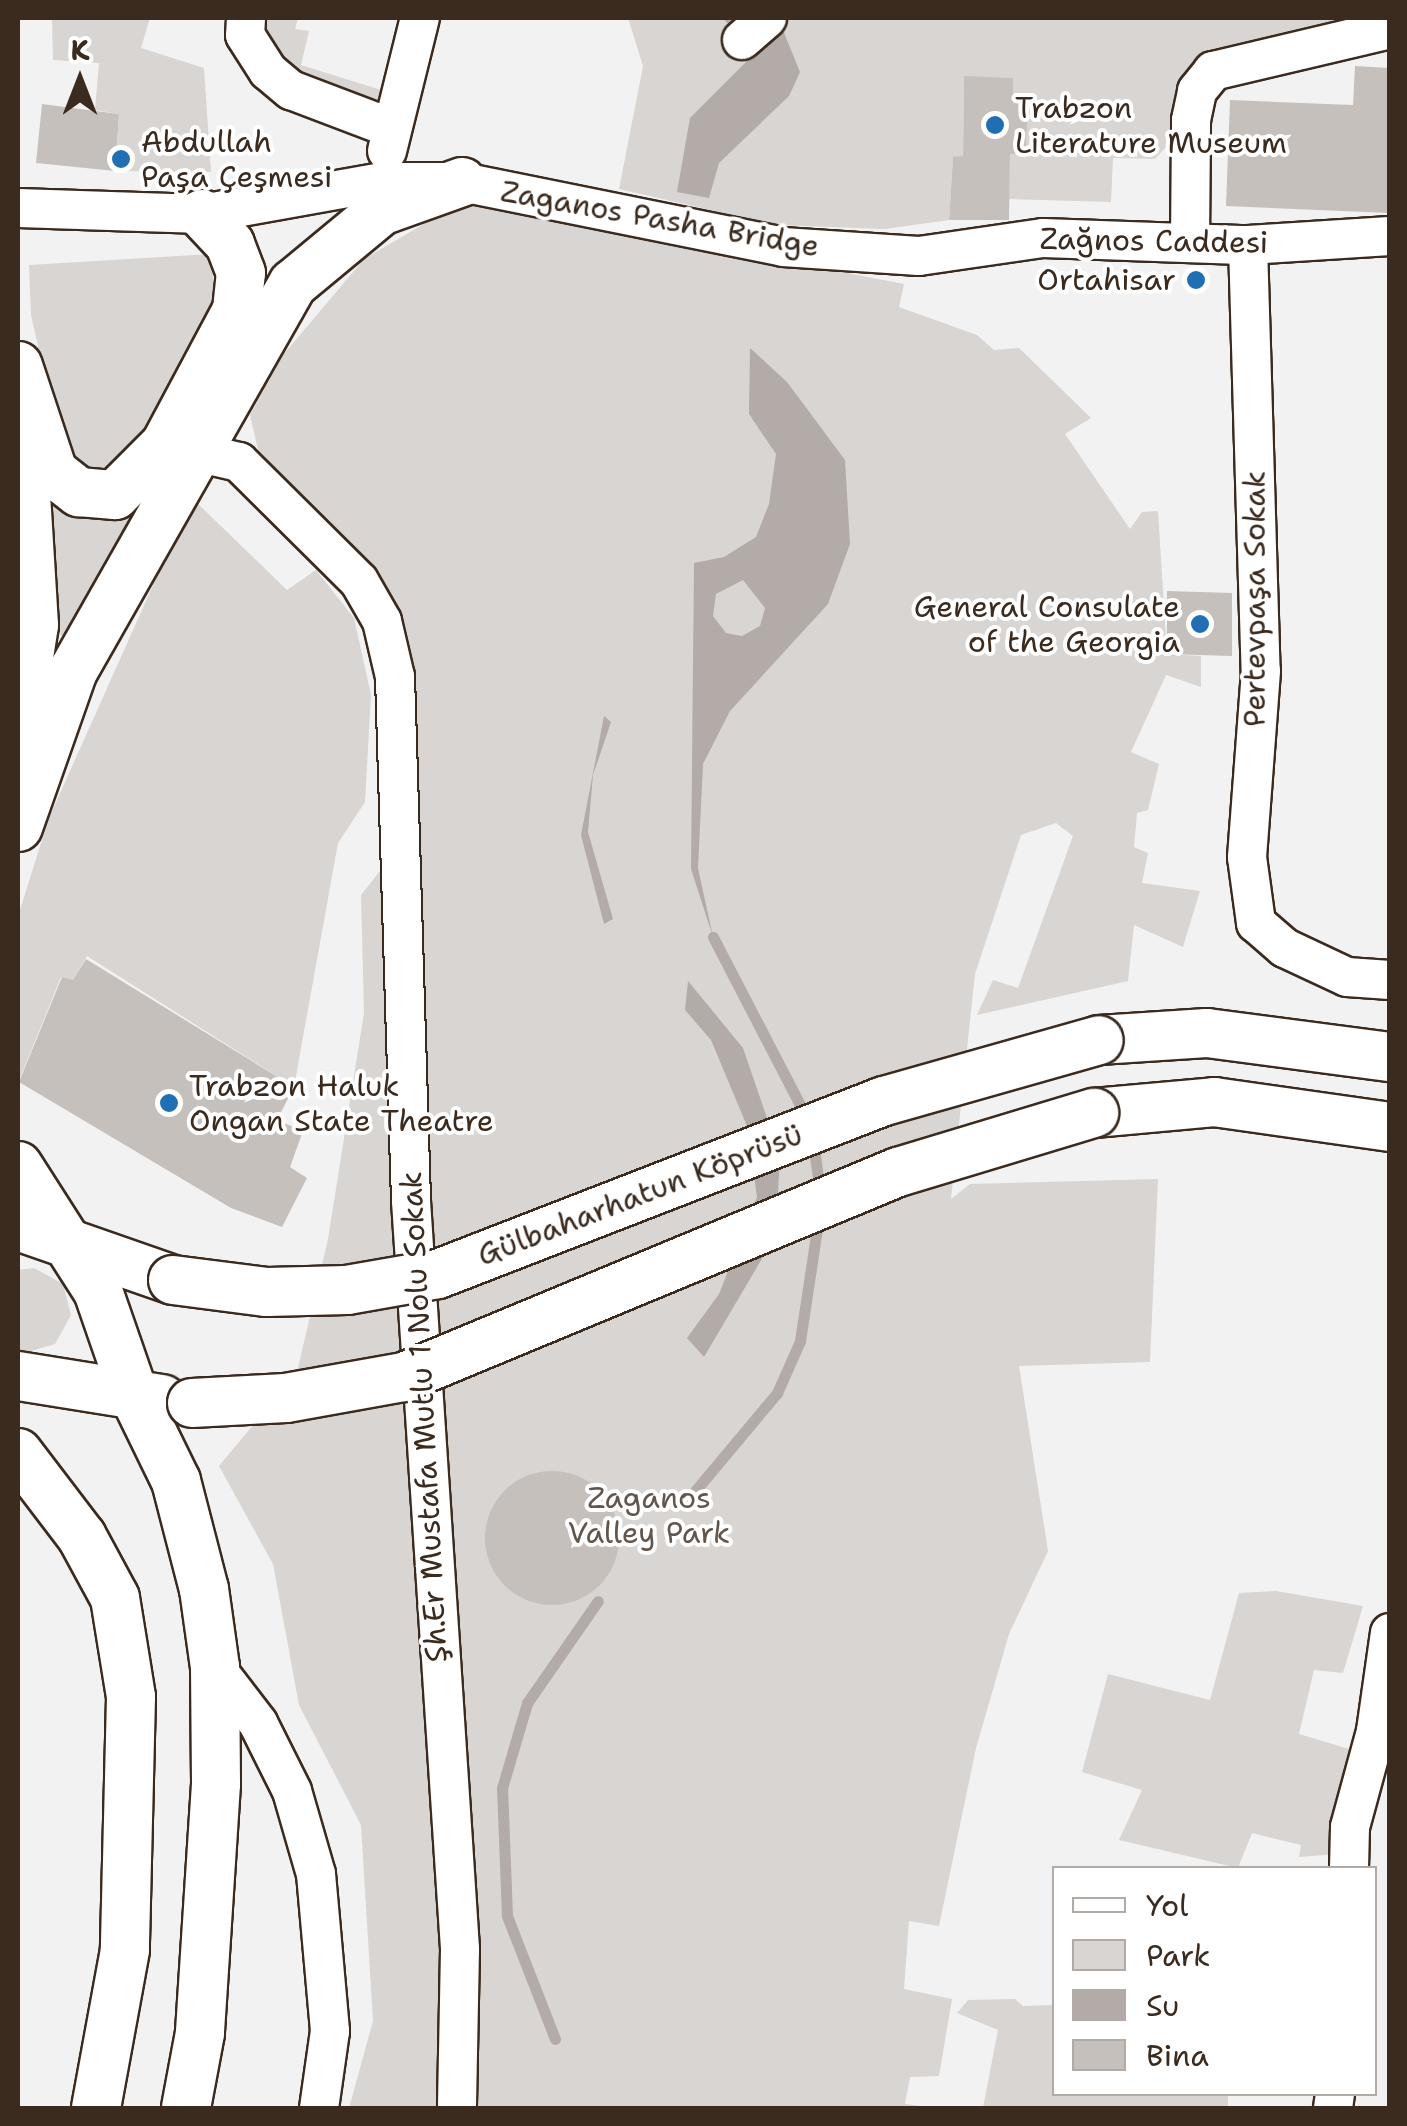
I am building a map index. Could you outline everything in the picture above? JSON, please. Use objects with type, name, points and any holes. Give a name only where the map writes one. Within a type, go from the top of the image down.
[{"type":"main road","points":[[18,826],[73,671],[145,534],[200,454],[293,284],[382,211],[462,182]]},
{"type":"main road","points":[[18,363],[52,472],[79,492],[115,495],[165,444],[238,310],[241,273],[230,244],[202,214]]},
{"type":"main road","points":[[18,363],[34,625],[18,728]]},
{"type":"main road","name":"Gülbaharhatun Köprüsü","points":[[18,1226],[76,1250],[172,1280],[267,1292],[347,1290],[438,1274],[884,1100],[1099,1040],[1207,1033],[1390,1057]]},
{"type":"main road","points":[[18,1376],[192,1403],[286,1398],[404,1377],[898,1172],[1094,1113],[1214,1102],[1390,1127]]},
{"type":"main road","points":[[18,1166],[76,1250],[134,1394],[176,1482],[215,1667],[207,1937],[186,2108]]},
{"type":"main road","points":[[18,1454],[82,1536],[115,1598],[131,1697],[125,1950],[96,2108]]},
{"type":"street","points":[[246,18],[245,34],[291,90],[391,128]]},
{"type":"street","points":[[382,182],[391,128],[420,18]]},
{"type":"street","points":[[1190,242],[1191,120],[1197,91],[1213,71],[1379,25]]},
{"type":"street","name":"Zaganos Pasha Bridge","points":[[18,208],[202,214],[382,182],[462,182],[783,248],[919,256]]},
{"type":"street","name":"Zağnos Caddesi","points":[[919,256],[1043,238],[1248,245],[1390,236]]},
{"type":"street","name":"Pertevpaşa Sokak","points":[[1248,245],[1261,671],[1247,857],[1256,923],[1285,948],[1346,977],[1390,980]]},
{"type":"street","name":"Şh.Er Mustafa Mutlu 1 Nolu Sokak","points":[[200,454],[239,462],[359,581],[382,621],[395,677],[411,1201],[441,1742],[460,1949],[457,2108]]},
{"type":"street","points":[[1349,1866],[1350,1828],[1376,1730],[1390,1633]]},
{"type":"street","points":[[215,1667],[258,1723],[292,1791],[316,1874],[330,2031],[319,2108]]},
{"type":"green space","points":[[52,18],[150,18],[141,48],[204,68],[211,172],[115,171],[119,114],[95,110],[99,63],[53,60]]},
{"type":"green space","points":[[256,18],[298,18],[295,29],[309,31],[301,65],[384,91],[381,110],[276,69]]},
{"type":"green space","points":[[628,18],[1373,18],[1213,71],[1191,120],[1155,159],[1113,158],[1111,202],[1009,199],[1010,154],[1026,152],[1028,97],[1013,95],[1013,78],[964,77],[963,156],[953,158],[949,220],[885,229],[776,225],[619,189],[643,66]]},
{"type":"green space","name":"Zaganos Valley Park","points":[[465,200],[904,284],[899,307],[977,335],[994,350],[1019,348],[1091,418],[1065,434],[1130,529],[1142,512],[1158,511],[1167,654],[1201,656],[1201,687],[1166,675],[1131,752],[1159,764],[1148,810],[1137,813],[1134,847],[1148,853],[1142,883],[1200,891],[1183,947],[1134,925],[1128,981],[977,1015],[993,980],[1018,988],[1073,836],[1056,823],[1021,835],[975,974],[951,1199],[970,1184],[1158,1179],[1150,1362],[1019,1366],[1048,1551],[1009,1634],[976,1748],[939,1926],[909,1921],[904,1989],[952,1999],[939,2076],[910,2077],[905,2104],[935,2108],[349,2108],[373,2021],[361,1825],[299,1705],[273,1564],[219,1466],[297,1372],[328,1239],[364,1013],[361,895],[414,828],[416,680],[399,609],[369,562],[260,458],[250,415],[283,355],[364,259]]},
{"type":"green space","points":[[211,254],[216,312],[150,439],[103,474],[63,456],[31,315],[29,265]]},
{"type":"green space","points":[[51,497],[100,513],[139,512],[73,637],[53,634]]},
{"type":"green space","points":[[192,498],[287,590],[316,570],[354,618],[371,695],[365,802],[338,843],[294,1087],[87,956],[73,980],[61,977],[18,1083],[18,916],[49,818]]},
{"type":"green space","points":[[34,1268],[63,1284],[71,1315],[55,1344],[24,1353],[18,1351],[18,1270]]},
{"type":"green space","points":[[1276,1591],[1363,1606],[1343,1673],[1314,1670],[1299,1734],[1369,1755],[1349,1853],[1299,1857],[1301,1845],[1252,1833],[1239,1866],[1230,1866],[1119,1840],[1142,1790],[1082,1772],[1108,1674],[1210,1700],[1239,1593]]},
{"type":"green space","points":[[1015,1999],[1023,2006],[1052,2005],[1052,2096],[1228,2096],[1228,2108],[983,2108],[998,2030],[957,2013],[968,2000]]},
{"type":"water","points":[[723,18],[778,18],[800,72],[789,96],[719,163],[709,198],[677,192],[690,118],[754,54]]},
{"type":"water","points":[[750,348],[787,382],[845,460],[850,544],[828,604],[730,711],[703,764],[698,868],[713,937],[691,869],[694,563],[724,557],[756,537],[769,504],[776,454],[749,414]],"holes":[[[743,580],[765,608],[760,626],[742,636],[726,633],[713,616],[716,594]]]},
{"type":"water","points":[[604,716],[611,722],[593,775],[588,832],[613,919],[604,924],[581,835]]},
{"type":"water","points":[[688,981],[743,1048],[780,1156],[777,1211],[763,1257],[704,1357],[687,1338],[719,1294],[757,1197],[747,1126],[711,1040],[685,1010]]},
{"type":"building","points":[[1355,66],[1390,68],[1390,213],[1226,206],[1230,100],[1353,105]]},
{"type":"building","name":"Trabzon Literature Museum","points":[[964,76],[1013,78],[1013,95],[1028,96],[1026,153],[1010,154],[1009,220],[949,220],[953,157],[963,156]]},
{"type":"building","points":[[42,104],[119,114],[115,171],[36,163]]},
{"type":"building","name":"General Consulate of the Georgia","points":[[1167,591],[1232,593],[1232,656],[1167,654]]},
{"type":"building","name":"Trabzon Haluk Ongan State Theatre","points":[[86,959],[294,1087],[277,1120],[303,1131],[290,1167],[307,1178],[282,1227],[231,1208],[19,1082],[62,977],[73,980]]},
{"type":"building","points":[[552,1471],[578,1476],[599,1491],[614,1512],[619,1538],[614,1564],[599,1585],[578,1600],[552,1605],[526,1600],[505,1585],[490,1564],[485,1538],[490,1512],[505,1491],[526,1476]]},
{"type":"waterway","points":[[713,937],[807,1118]]},
{"type":"waterway","points":[[813,1141],[820,1192]]},
{"type":"waterway","points":[[690,1497],[777,1393],[800,1341],[819,1215]]},
{"type":"waterway","points":[[555,2039],[507,1916],[502,1788],[527,1703],[598,1601]]},
{"type":"place","name":"Trabzon Literature Museum","points":[[995,125]]},
{"type":"place","name":"Abdullah Paşa Çeşmesi","points":[[121,159]]},
{"type":"place","name":"Ortahisar","points":[[1196,280]]},
{"type":"place","name":"General Consulate of the Georgia","points":[[1200,624]]},
{"type":"place","name":"Trabzon Haluk Ongan State Theatre","points":[[169,1103]]}]
